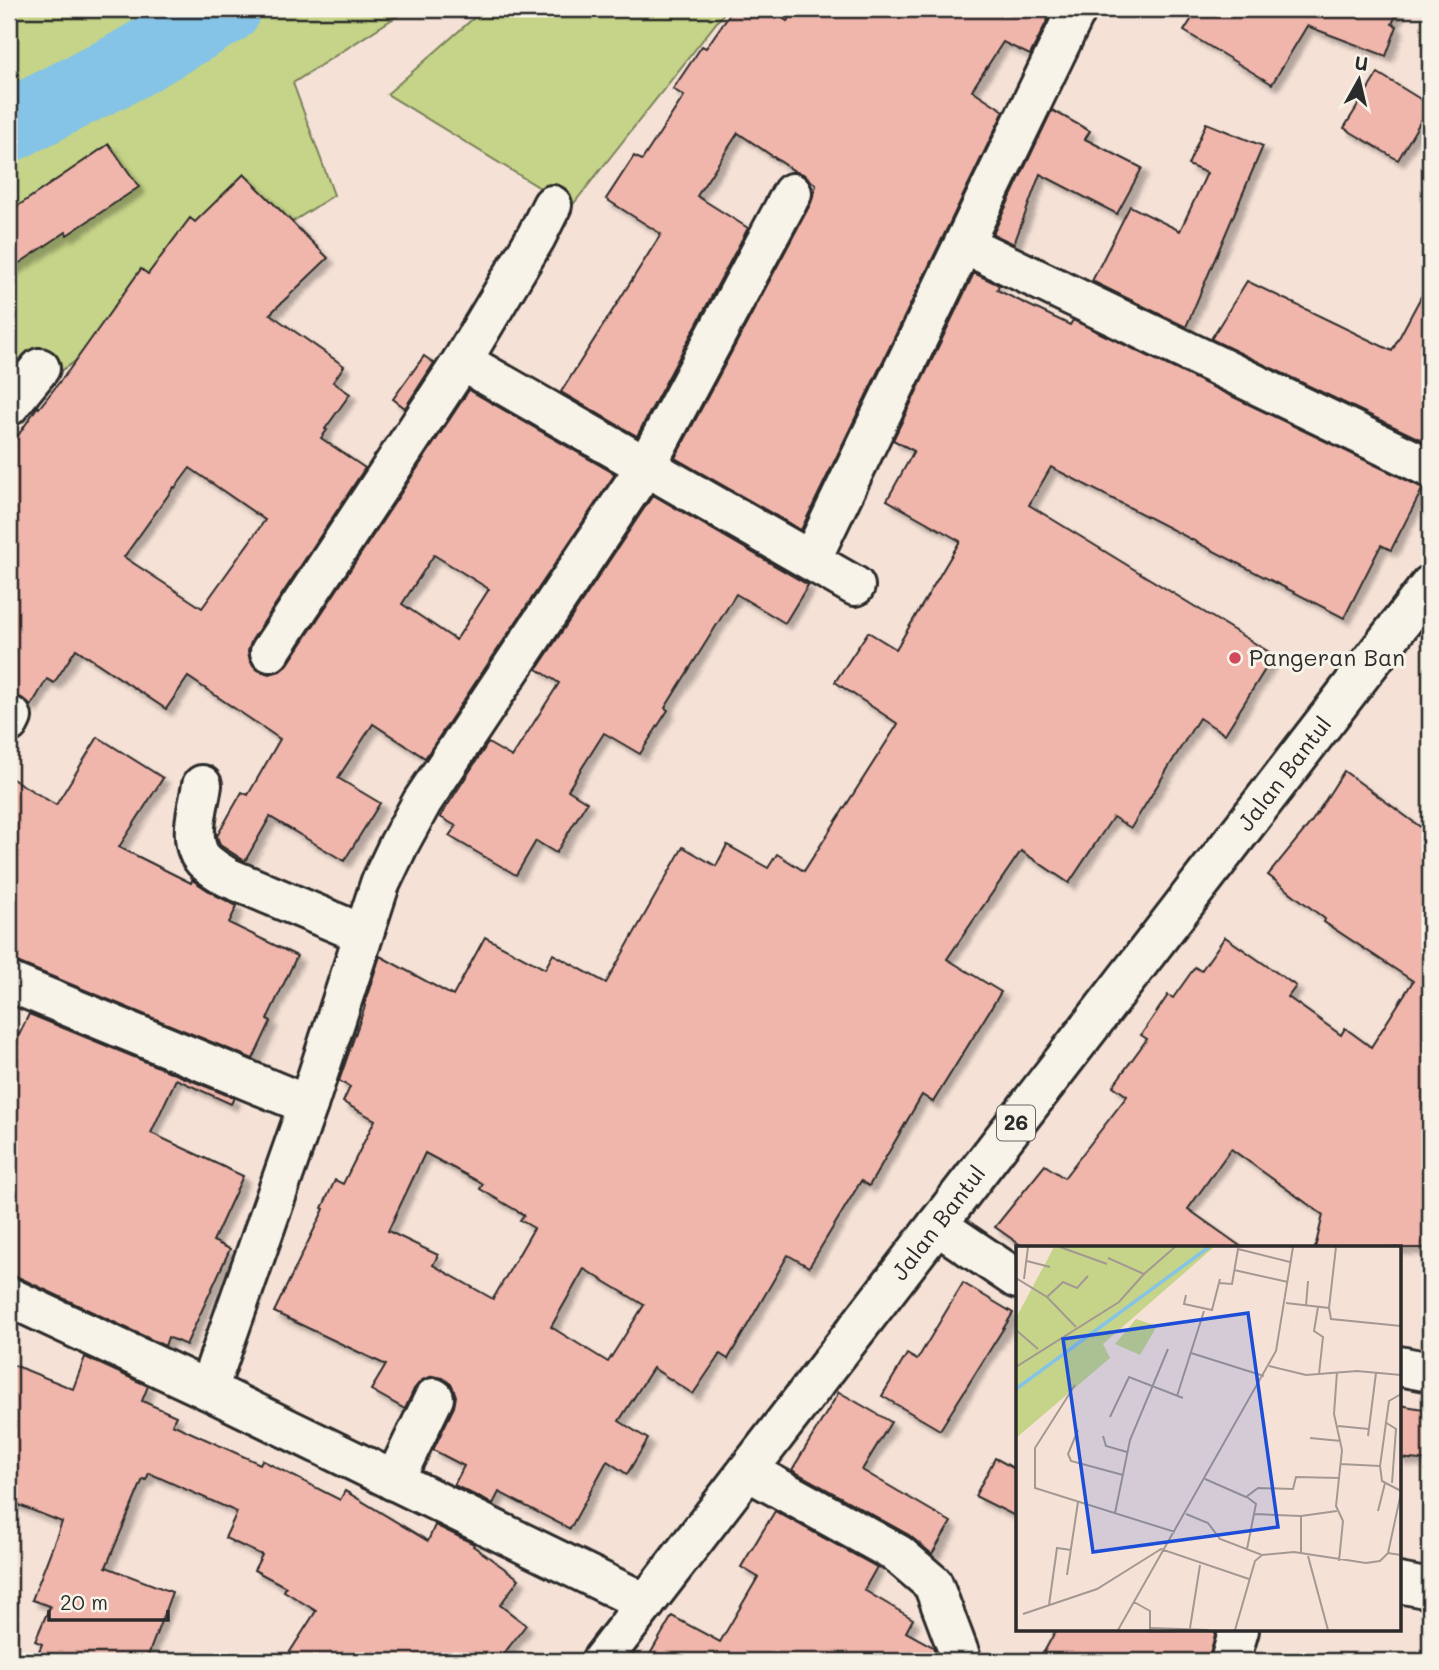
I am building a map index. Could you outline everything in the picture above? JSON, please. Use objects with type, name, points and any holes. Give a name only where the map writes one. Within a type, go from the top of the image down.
[{"type":"street","points":[[811,560],[1077,9]]},
{"type":"street","points":[[208,1390],[308,1105],[380,884],[399,844],[422,802],[646,466],[792,193]]},
{"type":"street","points":[[270,652],[462,361],[536,237],[552,205]]},
{"type":"street","points":[[964,244],[1430,468]]},
{"type":"street","points":[[462,361],[855,586]]},
{"type":"street","points":[[9,406],[40,368]]},
{"type":"street","name":"Jalan Bantul","points":[[601,1661],[1430,584]]},
{"type":"street","points":[[202,785],[195,832],[198,852],[209,866],[227,877],[363,934]]},
{"type":"street","points":[[9,982],[308,1105]]},
{"type":"street","points":[[937,1225],[1016,1278]]},
{"type":"street","points":[[9,1297],[208,1390],[646,1603]]},
{"type":"street","points":[[1400,1366],[1430,1372]]},
{"type":"street","points":[[394,1481],[434,1398]]},
{"type":"street","points":[[748,1471],[913,1564],[933,1584],[962,1661]]},
{"type":"street","points":[[1400,1583],[1430,1589]]},
{"type":"street","points":[[1230,1661],[1238,1632]]},
{"type":"green space","points":[[9,9],[408,9],[293,83],[334,195],[9,404]]},
{"type":"green space","points":[[484,9],[727,9],[571,207],[387,94]]},
{"type":"building","points":[[733,9],[769,9],[787,21],[795,9],[1053,9],[1030,55],[1003,42],[972,90],[1004,111],[801,530],[675,458],[811,203],[816,185],[738,133],[697,196],[748,228],[637,436],[561,392],[661,234],[606,199],[634,156],[642,160],[684,96],[673,89],[702,46],[706,48]]},
{"type":"building","points":[[1198,9],[1399,9],[1392,24],[1397,26],[1386,56],[1307,26],[1272,84],[1184,31]]},
{"type":"building","points":[[1378,73],[1430,105],[1398,160],[1344,128]]},
{"type":"building","points":[[1052,110],[1090,131],[1085,139],[1142,168],[1117,214],[1040,174],[1014,244],[993,234]]},
{"type":"building","points":[[1206,123],[1263,146],[1186,327],[1092,281],[1130,206],[1180,231],[1207,173],[1188,165]]},
{"type":"building","points":[[109,144],[139,187],[9,270],[9,212]]},
{"type":"building","points":[[244,174],[328,258],[270,314],[344,366],[333,382],[350,394],[321,438],[365,468],[252,640],[248,651],[250,661],[257,670],[269,674],[280,671],[288,664],[469,390],[615,474],[425,758],[373,724],[338,778],[380,803],[344,861],[270,817],[245,861],[220,845],[217,836],[242,792],[248,795],[280,739],[188,677],[166,709],[76,649],[54,683],[47,679],[31,706],[22,698],[9,693],[9,449],[141,269],[148,274],[190,218],[195,222]],"holes":[[[190,468],[265,520],[202,608],[124,557]],[[434,555],[489,589],[456,640],[402,604]]]},
{"type":"building","points":[[974,273],[999,285],[997,290],[1070,325],[1073,320],[1423,488],[1391,550],[1381,545],[1344,618],[1051,467],[1029,505],[1274,655],[1225,734],[1199,718],[1131,828],[1113,817],[1069,883],[1021,851],[947,959],[1001,992],[933,1102],[922,1095],[869,1186],[861,1181],[809,1267],[788,1255],[728,1359],[720,1354],[693,1394],[653,1368],[619,1421],[648,1439],[627,1474],[607,1461],[570,1529],[499,1492],[493,1504],[454,1485],[464,1466],[433,1450],[454,1407],[456,1396],[452,1385],[443,1378],[433,1376],[422,1380],[414,1389],[405,1409],[371,1390],[386,1365],[274,1312],[324,1209],[322,1208],[335,1180],[343,1184],[375,1120],[343,1102],[350,1087],[339,1081],[380,956],[453,996],[485,937],[545,969],[553,954],[606,983],[683,847],[716,866],[727,845],[768,868],[777,854],[804,871],[898,724],[835,682],[868,632],[896,649],[960,541],[887,500],[914,451],[893,440]],"holes":[[[425,1153],[483,1184],[480,1189],[524,1215],[520,1220],[534,1228],[493,1299],[433,1265],[438,1255],[388,1231]],[[584,1269],[644,1305],[608,1362],[551,1327]]]},
{"type":"building","points":[[1430,280],[1430,444],[1211,339],[1247,281],[1392,351]]},
{"type":"building","points":[[424,356],[434,363],[405,408],[393,399]]},
{"type":"building","points":[[653,495],[808,585],[785,623],[736,594],[665,708],[668,710],[640,754],[604,733],[568,790],[587,802],[556,853],[536,841],[516,875],[449,836],[456,826],[440,817],[488,743],[512,757],[559,683],[537,669]]},
{"type":"building","points":[[98,737],[163,778],[119,847],[191,883],[192,880],[237,906],[229,923],[297,956],[267,1019],[271,1021],[253,1059],[9,961],[9,777],[56,805]]},
{"type":"building","points":[[1344,771],[1430,834],[1430,1248],[1315,1246],[1323,1215],[1231,1149],[1188,1209],[1240,1246],[1022,1246],[995,1227],[1045,1165],[1064,1178],[1127,1096],[1113,1086],[1147,1039],[1141,1035],[1168,995],[1173,998],[1195,967],[1201,971],[1225,937],[1296,986],[1288,997],[1341,1035],[1345,1028],[1371,1047],[1413,981],[1324,922],[1325,919],[1268,875],[1312,821]]},
{"type":"building","points":[[29,1014],[234,1098],[231,1104],[176,1079],[151,1133],[243,1176],[213,1241],[230,1249],[186,1345],[168,1337],[165,1346],[9,1275],[9,1056]]},
{"type":"building","points":[[963,1283],[1013,1313],[940,1430],[882,1396],[907,1354],[917,1360]]},
{"type":"building","points":[[85,1357],[148,1386],[142,1401],[176,1416],[172,1424],[260,1464],[262,1460],[340,1500],[345,1491],[428,1541],[435,1525],[474,1544],[473,1546],[519,1579],[500,1605],[526,1625],[498,1661],[284,1661],[316,1611],[284,1591],[286,1587],[254,1570],[262,1555],[225,1538],[237,1512],[149,1473],[146,1480],[143,1479],[106,1567],[172,1592],[146,1661],[35,1661],[42,1644],[35,1641],[50,1606],[32,1600],[62,1522],[9,1501],[9,1363],[73,1389]]},
{"type":"building","points":[[839,1392],[891,1422],[862,1470],[951,1522],[932,1554],[909,1535],[792,1470]]},
{"type":"building","points":[[1400,1405],[1430,1410],[1430,1461],[1400,1458]]},
{"type":"building","points":[[995,1458],[1016,1469],[1016,1516],[975,1496]]},
{"type":"building","points":[[775,1511],[877,1567],[864,1590],[913,1619],[906,1632],[933,1647],[939,1661],[646,1661],[672,1616],[720,1642],[758,1577],[741,1567]]},
{"type":"building","points":[[1055,1632],[1216,1632],[1209,1661],[1039,1661]]},
{"type":"waterway","points":[[9,126],[125,67],[225,9]]},
{"type":"place","name":"Pangeran Ban","points":[[1235,658]]}]
